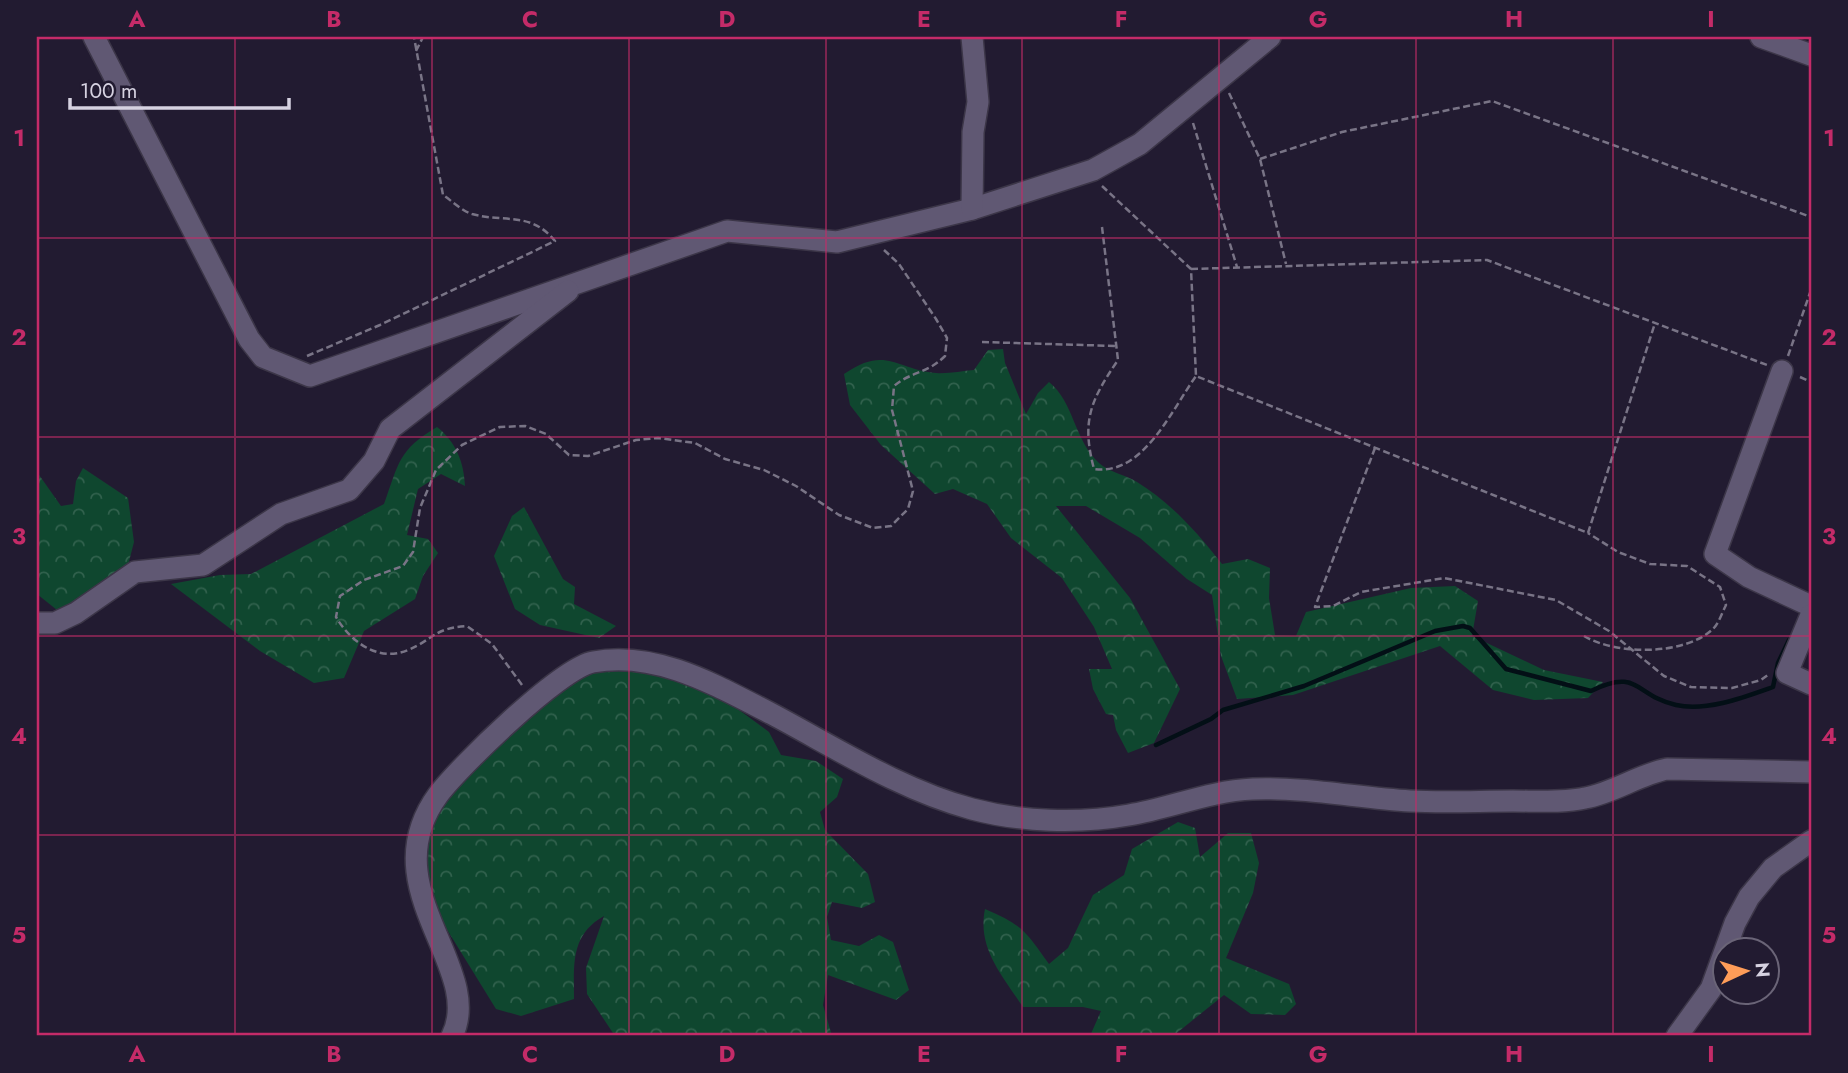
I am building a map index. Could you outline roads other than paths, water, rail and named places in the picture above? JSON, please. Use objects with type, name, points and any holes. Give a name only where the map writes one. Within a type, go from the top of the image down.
[{"type":"street","points":[[94,37],[249,339],[263,356],[310,376],[727,231],[837,242],[972,209],[1087,172],[1140,144],[1270,37]]},
{"type":"street","points":[[972,37],[978,102],[973,132],[972,209]]},
{"type":"street","points":[[1762,37],[1811,55]]},
{"type":"street","points":[[37,623],[55,623],[76,613],[135,572],[203,565],[281,514],[349,490],[374,461],[390,429],[580,281]]},
{"type":"street","points":[[1782,371],[1716,554],[1749,577],[1811,606]]},
{"type":"street","points":[[1811,614],[1787,673],[1811,684]]},
{"type":"street","points":[[452,1036],[456,1028],[457,993],[421,895],[415,869],[423,821],[439,794],[533,700],[593,662],[649,662],[705,680],[867,765],[970,809],[1076,822],[1132,815],[1192,797],[1250,789],[1290,789],[1410,801],[1534,801],[1586,798],[1645,774],[1667,769],[1811,772]]},
{"type":"street","points":[[1677,1036],[1711,989],[1735,923],[1749,897],[1773,868],[1811,841]]},
{"type":"waterway","points":[[1156,745],[1211,719],[1223,710],[1304,686],[1435,631],[1463,626],[1470,628],[1506,669],[1591,691],[1607,684],[1628,683],[1663,701],[1688,707],[1725,702],[1773,687],[1778,663],[1789,640]]}]
